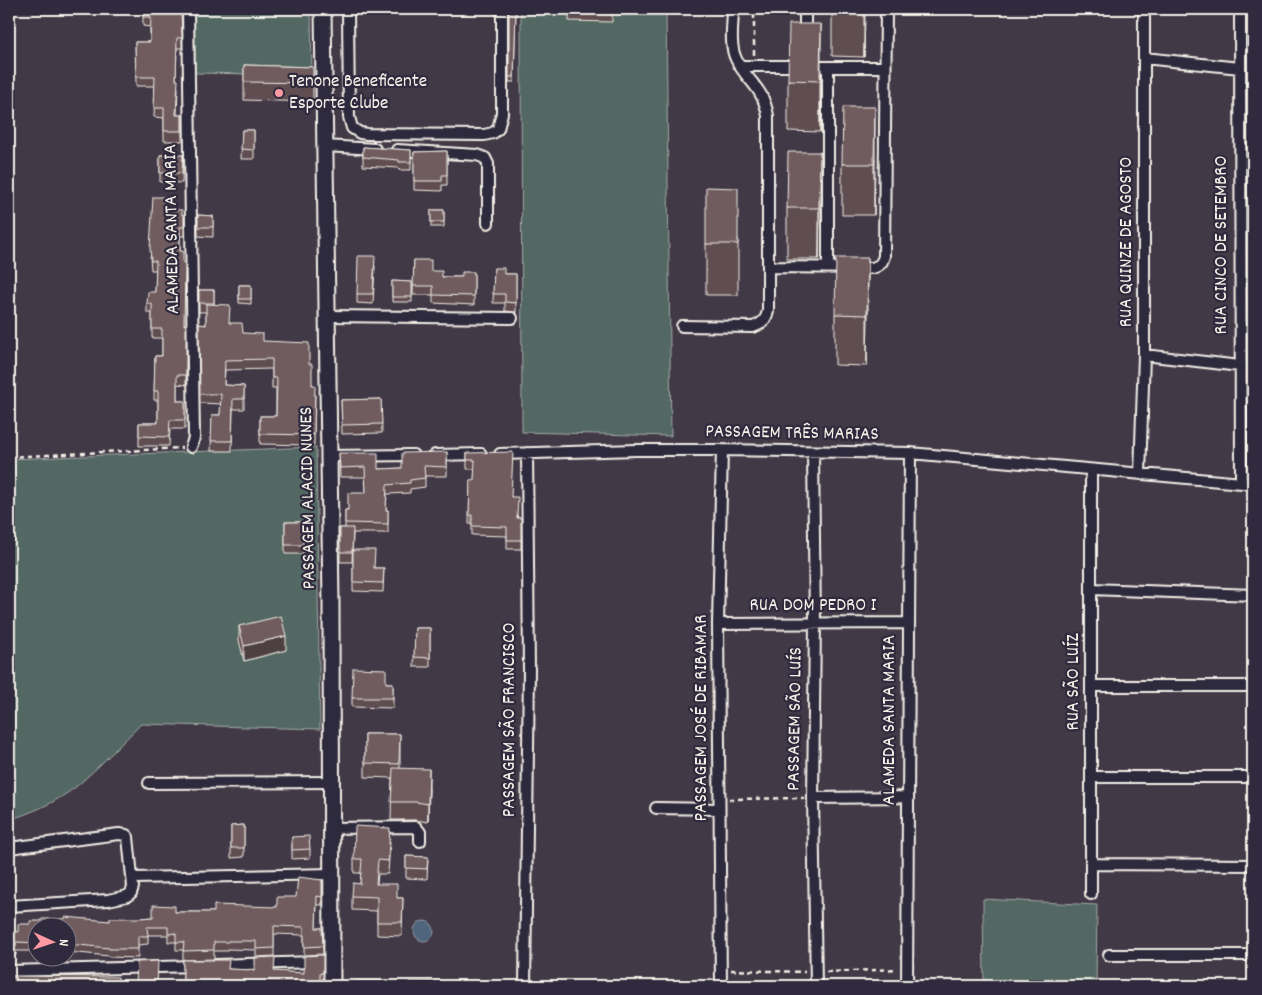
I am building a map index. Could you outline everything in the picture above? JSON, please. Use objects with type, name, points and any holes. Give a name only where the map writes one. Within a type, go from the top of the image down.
[{"type":"main road","name":"PASSAGEM ALACID NUNES","points":[[323,9],[328,316],[332,986]]},
{"type":"street","name":"ALAMEDA SANTA MARIA","points":[[188,9],[194,438],[191,447]]},
{"type":"street","points":[[348,9],[349,117],[352,128],[360,133],[367,134],[459,136],[493,134],[498,129],[501,121],[502,9]]},
{"type":"street","points":[[682,326],[752,327],[766,319],[768,311],[768,116],[761,92],[736,60],[734,52],[733,9]]},
{"type":"street","points":[[805,9],[805,59]]},
{"type":"street","points":[[769,267],[872,268],[882,262],[884,256],[886,9]]},
{"type":"street","name":"RUA QUINZE DE AGOSTO","points":[[1140,474],[1144,355],[1144,9]]},
{"type":"street","name":"RUA CINCO DE SETEMBRO","points":[[1240,9],[1241,482]]},
{"type":"street","points":[[1144,58],[1240,68]]},
{"type":"street","points":[[741,66],[805,59],[828,67],[885,67]]},
{"type":"street","points":[[828,67],[828,267]]},
{"type":"street","points":[[325,146],[477,155],[485,158],[488,164],[488,223]]},
{"type":"street","points":[[328,316],[512,318]]},
{"type":"street","points":[[1144,355],[1240,366]]},
{"type":"street","name":"PASSAGEM TRÊS MARIAS","points":[[329,456],[528,454],[636,450],[910,453],[1253,484]]},
{"type":"street","name":"PASSAGEM JOSÉ DE RIBAMAR","points":[[721,986],[718,624],[722,450]]},
{"type":"street","name":"PASSAGEM SÃO LUÍS","points":[[813,452],[815,623],[813,798],[816,986]]},
{"type":"street","name":"ALAMEDA SANTA MARIA","points":[[907,986],[910,453]]},
{"type":"street","name":"PASSAGEM SÃO FRANCISCO","points":[[525,986],[529,670],[528,454]]},
{"type":"street","name":"RUA SÃO LUÍZ","points":[[1091,470],[1091,894]]},
{"type":"street","points":[[1091,589],[1253,595]]},
{"type":"street","name":"RUA DOM PEDRO I","points":[[718,624],[908,624]]},
{"type":"street","points":[[1091,686],[1253,686]]},
{"type":"street","points":[[1091,776],[1253,777]]},
{"type":"street","points":[[149,783],[331,782]]},
{"type":"street","points":[[813,798],[908,797]]},
{"type":"street","points":[[656,808],[719,804]]},
{"type":"street","points":[[331,828],[416,827],[420,832],[420,842]]},
{"type":"street","points":[[9,848],[124,834],[128,837],[133,878],[132,891],[127,896],[108,900],[9,906]]},
{"type":"street","points":[[1091,864],[1253,865]]},
{"type":"street","points":[[133,878],[332,874]]},
{"type":"street","points":[[1109,955],[1253,955]]},
{"type":"street","points":[[9,971],[97,970],[332,961]]},
{"type":"path","points":[[754,9],[754,55],[758,60]]},
{"type":"path","points":[[9,457],[191,447]]},
{"type":"path","points":[[719,804],[813,798]]},
{"type":"green space","points":[[194,9],[311,9],[312,75],[195,73]]},
{"type":"green space","points":[[521,9],[666,9],[671,436],[522,432]]},
{"type":"green space","points":[[316,447],[320,729],[141,724],[69,792],[27,814],[9,820],[9,459]]},
{"type":"green space","points":[[983,899],[1097,905],[1096,986],[984,986]]},
{"type":"water","points":[[424,921],[431,924],[434,931],[431,938],[424,941],[417,938],[414,931],[417,924]]},
{"type":"building","points":[[143,9],[181,9],[182,38],[177,38],[176,80],[178,80],[176,115],[182,115],[182,131],[164,131],[164,108],[154,108],[155,77],[136,77],[135,42],[150,42],[151,17],[143,17]]},
{"type":"building","points":[[509,9],[516,9],[514,77],[509,77]]},
{"type":"building","points":[[789,24],[821,24],[820,81],[788,80]]},
{"type":"building","points":[[244,65],[313,67],[313,83],[244,82]]},
{"type":"building","points":[[843,107],[875,107],[874,164],[842,164]]},
{"type":"building","points":[[242,130],[254,130],[254,150],[241,149]]},
{"type":"building","points":[[363,147],[411,150],[411,162],[363,157]]},
{"type":"building","points":[[447,151],[447,175],[442,175],[442,181],[414,181],[414,152]]},
{"type":"building","points":[[788,152],[820,152],[819,208],[787,208]]},
{"type":"building","points":[[160,155],[183,155],[182,173],[160,173]]},
{"type":"building","points":[[706,187],[738,188],[738,244],[706,244]]},
{"type":"building","points":[[153,197],[164,197],[164,210],[182,210],[182,215],[184,215],[184,227],[180,227],[180,251],[183,251],[183,263],[185,263],[184,325],[186,325],[186,375],[177,375],[177,401],[185,401],[185,420],[170,420],[169,437],[139,436],[139,423],[158,423],[158,391],[154,391],[155,356],[162,356],[162,329],[152,329],[152,304],[147,304],[148,292],[155,292],[156,261],[151,261],[150,248]]},
{"type":"building","points":[[431,210],[444,210],[444,222],[431,222]]},
{"type":"building","points":[[198,215],[213,216],[213,227],[198,227]]},
{"type":"building","points":[[358,256],[375,256],[373,294],[357,294]]},
{"type":"building","points":[[836,258],[868,258],[867,315],[835,314]]},
{"type":"building","points":[[414,260],[431,260],[431,271],[442,271],[442,277],[462,277],[462,272],[474,272],[474,296],[433,295],[433,286],[413,286]]},
{"type":"building","points":[[494,268],[504,268],[504,274],[516,274],[516,303],[505,302],[505,294],[493,294]]},
{"type":"building","points":[[392,281],[412,282],[412,297],[392,297]]},
{"type":"building","points":[[239,285],[251,285],[251,299],[239,299]]},
{"type":"building","points":[[199,290],[214,290],[214,303],[199,303]]},
{"type":"building","points":[[206,304],[230,305],[229,323],[242,323],[243,333],[263,334],[263,341],[309,343],[312,385],[315,385],[314,435],[260,434],[260,416],[276,416],[277,378],[272,378],[272,359],[225,360],[224,385],[244,386],[244,399],[233,399],[232,441],[211,441],[212,415],[220,415],[221,394],[200,394],[199,324],[206,325]]},
{"type":"building","points":[[381,399],[382,424],[342,425],[341,400]]},
{"type":"building","points":[[447,452],[447,467],[424,466],[425,478],[410,480],[410,483],[387,485],[386,510],[388,510],[388,524],[345,523],[345,510],[348,510],[348,493],[366,493],[365,467],[340,468],[339,453],[378,453],[378,469],[402,468],[402,453]]},
{"type":"building","points":[[513,452],[511,497],[518,497],[517,518],[521,518],[521,540],[507,540],[507,527],[472,526],[472,515],[469,515],[470,480],[474,480],[475,460],[467,460],[467,453]]},
{"type":"building","points":[[285,522],[303,522],[303,545],[285,545]]},
{"type":"building","points":[[340,528],[353,528],[352,552],[340,552]]},
{"type":"building","points":[[353,550],[375,550],[374,568],[384,568],[383,583],[353,582]]},
{"type":"building","points":[[281,616],[286,636],[244,646],[239,626]]},
{"type":"building","points":[[415,628],[430,628],[430,658],[414,657]]},
{"type":"building","points":[[353,668],[386,669],[386,683],[393,683],[393,698],[352,698]]},
{"type":"building","points":[[365,734],[400,734],[399,764],[365,763]]},
{"type":"building","points":[[393,768],[429,769],[428,804],[391,802]]},
{"type":"building","points":[[244,825],[244,848],[231,848],[231,826]]},
{"type":"building","points":[[355,826],[390,828],[388,861],[378,860],[376,884],[397,884],[397,898],[403,898],[402,922],[377,922],[377,897],[352,896],[353,883],[360,884],[362,859],[354,859]]},
{"type":"building","points":[[309,836],[310,849],[292,850],[292,837]]},
{"type":"building","points":[[406,856],[428,857],[427,869],[406,868]]},
{"type":"building","points":[[298,877],[322,880],[322,897],[317,896],[316,928],[322,928],[323,946],[304,947],[304,927],[274,926],[274,948],[256,949],[256,941],[228,941],[214,942],[214,950],[183,951],[184,942],[176,942],[176,933],[168,934],[168,927],[147,927],[148,936],[138,936],[138,949],[109,949],[78,945],[78,918],[110,921],[110,918],[153,917],[153,905],[175,906],[175,912],[214,912],[214,905],[277,907],[277,897],[296,897]]},
{"type":"building","points":[[18,924],[28,924],[28,943],[16,942],[16,946],[9,946],[9,932],[18,932]]},
{"type":"building","points":[[323,955],[323,973],[320,973],[320,986],[214,986],[183,984],[183,960],[229,960],[228,969],[255,970],[255,958],[275,957],[274,971],[304,973],[304,956]]},
{"type":"building","points":[[158,961],[157,986],[136,986],[137,962]]},
{"type":"building","points":[[9,976],[118,977],[118,986],[9,986]]},
{"type":"building","points":[[357,981],[382,981],[382,986],[342,986],[342,983],[357,984]]},
{"type":"building","points":[[500,981],[500,986],[409,986],[409,982]]},
{"type":"place","name":"Tenone Beneficente Esporte Clube","points":[[279,93]]}]
